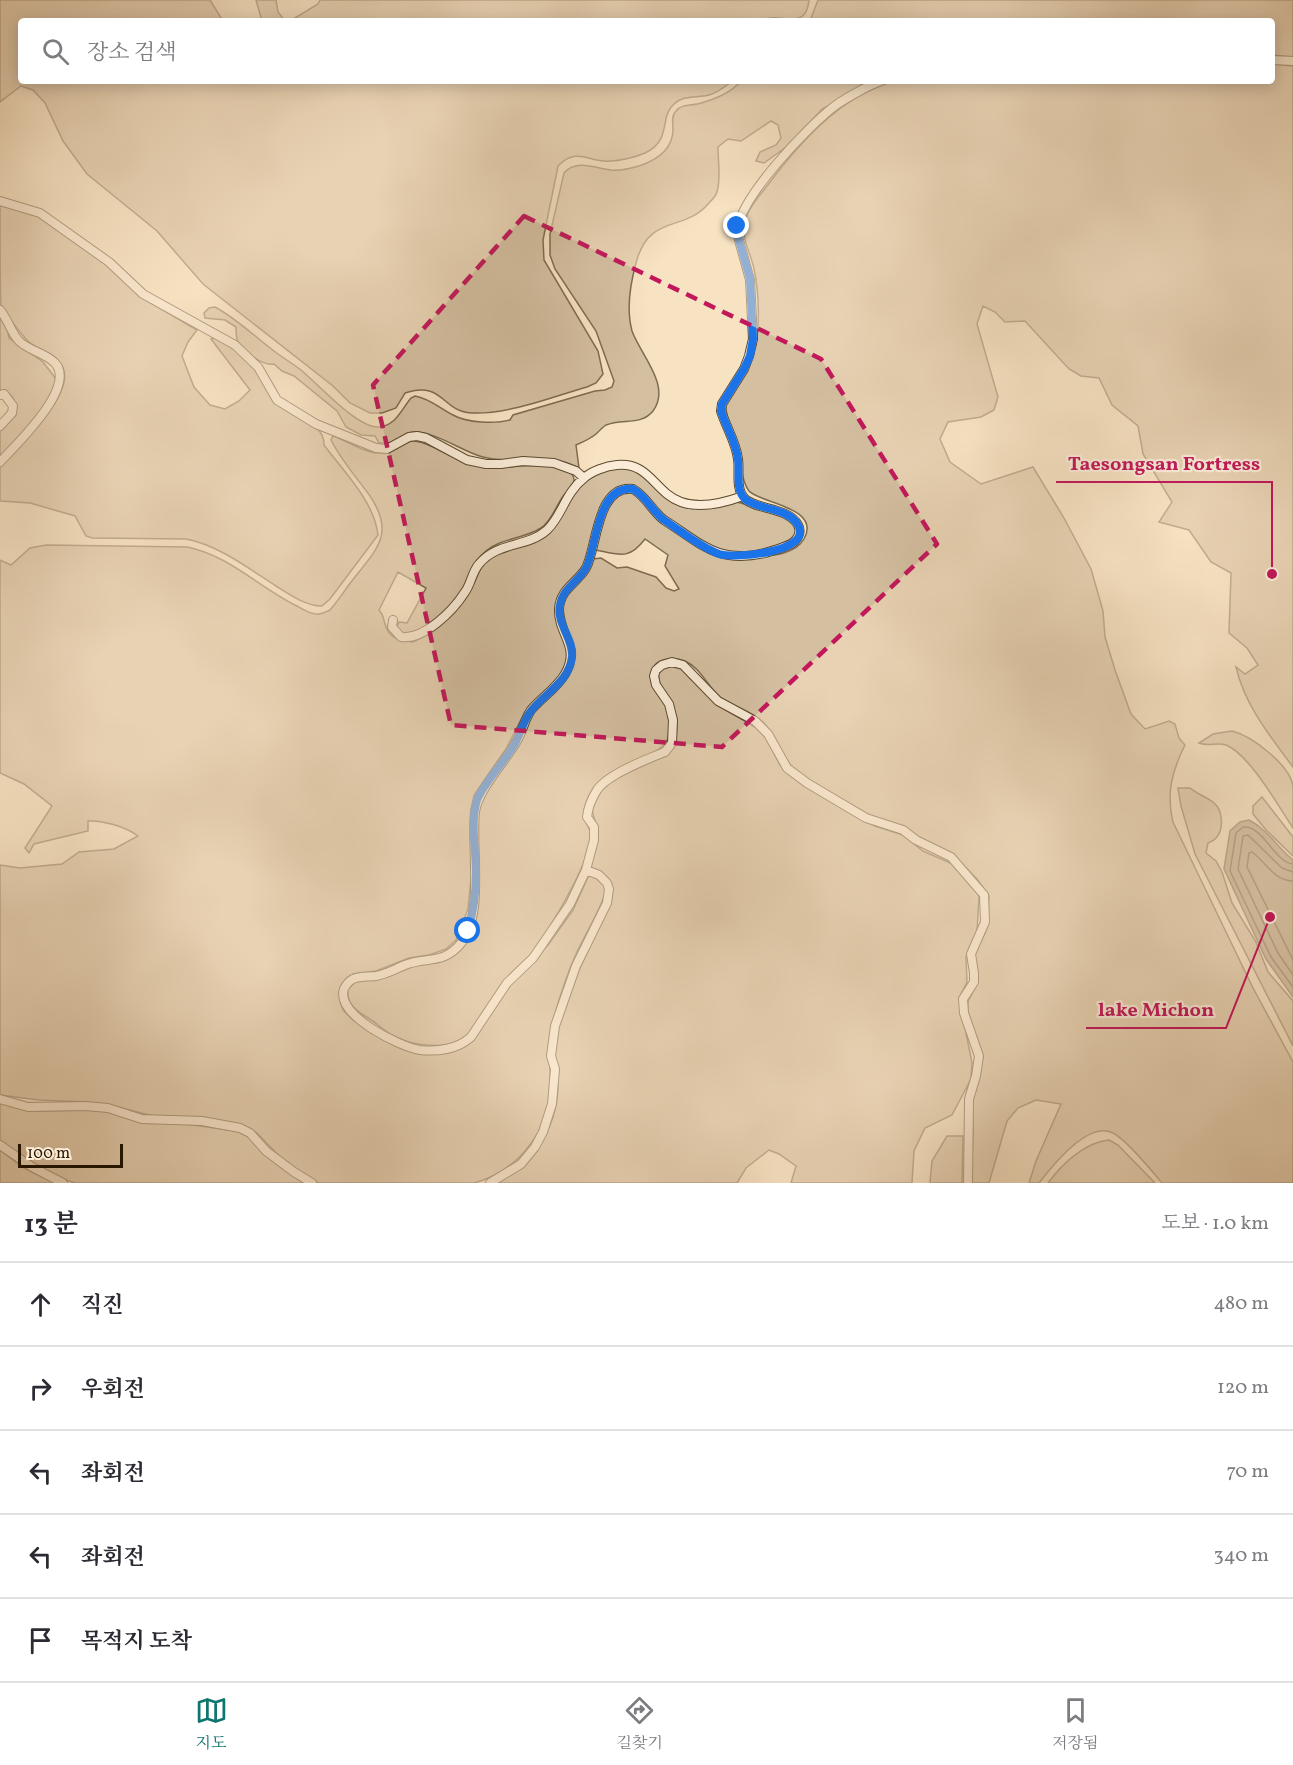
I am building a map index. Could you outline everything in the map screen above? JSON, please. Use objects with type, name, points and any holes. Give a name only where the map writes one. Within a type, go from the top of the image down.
[{"type":"street","points":[[1275,60],[1293,62]]},
{"type":"street","points":[[869,84],[837,104],[794,144],[752,199],[737,226],[750,279],[753,339],[750,356],[722,404],[721,411],[738,459],[738,483],[743,496],[759,506],[768,507],[794,520],[799,526],[800,533],[794,542],[756,555],[731,557],[706,548],[664,520],[650,503],[633,489],[622,490],[608,504],[596,528],[585,569],[564,592],[560,604],[561,621],[572,650],[570,665],[560,682],[529,713],[512,748],[477,800],[475,813],[476,875],[471,921],[464,940],[453,951],[436,960],[412,963],[388,974],[352,979],[345,988],[346,1004],[370,1027],[419,1050],[448,1049],[464,1043],[471,1037],[507,983],[533,958],[570,904],[586,870],[595,835],[594,827],[587,817],[597,789],[621,773],[664,752],[672,743],[673,720],[669,704],[656,685],[654,676],[662,664],[672,662],[683,665],[718,701],[754,721],[768,734],[788,768],[807,783],[866,818],[903,830],[916,840],[951,857],[984,895],[985,922],[970,954],[974,982],[963,999],[964,1013],[979,1056],[969,1099],[968,1183]]},
{"type":"street","points":[[0,201],[40,213],[109,262],[143,294],[235,345],[258,367],[277,400],[316,424],[376,448],[387,449],[410,437],[417,436],[426,438],[467,460],[486,464],[523,461],[554,463],[576,471],[584,478]]},
{"type":"street","points":[[0,310],[20,341],[54,362],[61,376],[50,405],[0,462]]},
{"type":"street","points":[[0,395],[8,396],[14,406],[12,412],[0,426]]},
{"type":"street","points":[[393,620],[392,627],[401,637],[414,638],[427,630],[442,619],[465,593],[477,566],[489,554],[501,547],[546,531],[553,523],[569,493],[584,478],[612,465],[628,464],[638,467],[671,497],[683,503],[721,504],[743,496]]},
{"type":"street","points":[[490,1183],[521,1164],[536,1147],[552,1104],[555,1069],[551,1056],[555,1026],[576,966],[607,903],[609,889],[607,883],[600,875],[586,870]]},
{"type":"street","points":[[0,1099],[28,1107],[108,1108],[142,1119],[202,1121],[240,1128],[250,1133],[266,1150],[294,1172],[312,1183]]},
{"type":"street","points":[[0,1145],[18,1158],[63,1183]]},
{"type":"highlighted area","points":[[524,216],[821,359],[937,544],[722,747],[451,725],[373,385]]},
{"type":"shaded area","points":[[0,0],[210,0],[221,18],[18,18],[18,84],[728,84],[712,94],[686,98],[674,104],[667,115],[659,142],[645,153],[614,161],[578,156],[565,160],[558,166],[543,240],[544,260],[598,351],[603,374],[596,383],[587,387],[531,404],[487,413],[463,412],[435,394],[418,390],[405,393],[396,408],[382,413],[370,413],[350,403],[333,386],[203,284],[157,231],[87,174],[63,141],[45,103],[33,90],[21,86],[0,102]]},
{"type":"shaded area","points":[[256,0],[276,0],[278,12],[283,18],[261,18]]},
{"type":"shaded area","points":[[320,0],[809,0],[807,10],[799,18],[295,18],[318,4]]},
{"type":"shaded area","points":[[818,0],[1293,0],[1293,57],[1275,55],[1275,18],[811,18]]},
{"type":"shaded area","points":[[1275,64],[1293,66],[1293,767],[1259,720],[1240,681],[1236,667],[1245,674],[1258,665],[1247,648],[1229,633],[1231,573],[1211,562],[1189,530],[1159,522],[1172,502],[1143,454],[1138,426],[1112,405],[1099,378],[1081,376],[1069,369],[1025,321],[1005,322],[995,312],[983,306],[977,324],[998,397],[994,410],[981,417],[948,422],[940,439],[950,462],[981,484],[1033,467],[1091,569],[1103,611],[1105,637],[1131,714],[1145,729],[1169,721],[1175,724],[1179,738],[1185,745],[1177,764],[1170,792],[1173,822],[1253,988],[1293,1062],[1293,1183],[1162,1183],[1125,1142],[1113,1133],[1103,1131],[1093,1133],[1072,1147],[1039,1183],[1029,1183],[1061,1104],[1036,1100],[1018,1108],[1007,1121],[989,1183],[971,1183],[972,1104],[983,1057],[968,1012],[968,1002],[977,983],[975,952],[985,933],[988,921],[989,896],[977,879],[953,855],[916,836],[903,826],[869,815],[801,774],[787,762],[763,722],[753,714],[720,697],[691,664],[679,659],[659,662],[654,666],[653,672],[667,710],[668,738],[657,751],[605,777],[593,791],[584,813],[591,838],[586,857],[573,886],[541,942],[508,977],[467,1036],[457,1042],[444,1045],[407,1042],[395,1037],[356,1010],[349,1000],[348,986],[353,982],[390,976],[412,966],[437,962],[449,956],[476,912],[479,882],[477,818],[479,804],[532,712],[559,687],[574,656],[575,650],[563,608],[566,595],[574,582],[593,559],[601,558],[617,568],[627,567],[656,577],[666,588],[674,591],[679,589],[665,566],[668,555],[645,539],[629,553],[596,550],[605,514],[615,498],[631,491],[683,537],[713,554],[728,558],[786,552],[799,545],[804,539],[807,528],[804,520],[797,513],[749,491],[742,474],[737,442],[727,414],[726,403],[748,368],[757,336],[757,289],[754,269],[744,236],[744,225],[757,199],[807,138],[837,111],[872,89],[886,84],[1275,84]]},
{"type":"shaded area","points":[[738,84],[863,84],[822,109],[789,145],[764,163],[756,161],[760,152],[776,145],[781,138],[778,125],[771,121],[741,141],[728,139],[718,147],[719,181],[714,198],[689,218],[658,230],[649,237],[636,263],[629,314],[632,331],[657,381],[658,401],[653,411],[643,419],[606,425],[576,445],[579,468],[566,462],[553,460],[507,460],[483,457],[436,437],[417,432],[407,433],[393,442],[379,443],[375,436],[361,435],[346,427],[337,411],[294,376],[282,371],[274,364],[259,361],[249,354],[238,342],[236,327],[225,320],[205,318],[204,313],[209,308],[215,307],[223,312],[301,370],[349,413],[369,425],[378,427],[394,421],[415,396],[430,401],[459,418],[497,422],[510,420],[513,415],[612,387],[614,381],[596,331],[555,269],[550,255],[550,234],[564,173],[580,165],[618,170],[652,161],[663,153],[670,143],[673,117],[678,108],[701,103],[733,89]]},
{"type":"shaded area","points":[[0,205],[37,216],[87,249],[124,279],[144,299],[197,330],[182,356],[194,387],[210,405],[225,409],[239,401],[250,390],[211,339],[216,338],[250,362],[273,398],[281,406],[320,432],[324,445],[349,476],[371,510],[378,535],[330,599],[322,606],[298,599],[232,558],[198,542],[186,539],[92,538],[86,536],[75,516],[30,503],[0,501],[0,465],[34,430],[58,398],[64,383],[64,370],[50,354],[26,339],[1,305]]},
{"type":"shaded area","points":[[0,315],[6,323],[9,338],[43,362],[56,379],[48,400],[41,410],[0,458],[0,428],[16,406],[11,395],[0,391]]},
{"type":"shaded area","points":[[333,436],[374,452],[389,452],[407,442],[416,441],[483,467],[561,467],[573,476],[572,487],[561,499],[545,525],[534,532],[499,543],[486,551],[478,559],[463,590],[452,605],[426,627],[408,634],[399,633],[396,627],[399,622],[407,623],[426,588],[398,572],[379,610],[392,636],[413,642],[439,626],[461,604],[488,559],[499,552],[538,538],[575,492],[603,470],[627,468],[635,470],[674,503],[701,506],[728,502],[741,503],[776,512],[791,521],[795,527],[796,534],[783,543],[754,551],[731,553],[683,530],[660,512],[638,488],[624,486],[612,494],[596,522],[584,564],[559,597],[569,653],[566,667],[558,679],[525,712],[506,749],[474,795],[471,810],[471,878],[468,909],[456,940],[446,949],[429,955],[409,958],[376,971],[353,974],[346,980],[341,990],[340,1001],[343,1010],[353,1020],[388,1042],[406,1049],[448,1052],[463,1047],[476,1036],[510,985],[548,945],[573,910],[588,877],[593,874],[605,885],[605,894],[573,960],[553,1021],[550,1045],[549,1102],[538,1133],[517,1159],[490,1177],[474,1183],[319,1183],[286,1163],[257,1133],[242,1125],[153,1116],[87,1102],[39,1100],[0,1095],[0,865],[20,868],[62,864],[79,852],[114,849],[138,836],[114,825],[88,821],[88,831],[34,844],[29,853],[25,848],[52,806],[24,784],[0,773],[0,560],[11,565],[30,548],[46,545],[187,547],[230,564],[305,611],[313,614],[323,613],[330,610],[370,558],[380,540],[382,531],[377,509],[344,462],[331,440]]},
{"type":"shaded area","points":[[666,666],[690,673],[717,705],[755,727],[766,738],[780,765],[787,772],[875,826],[903,835],[923,851],[955,865],[979,896],[977,932],[966,957],[967,982],[959,998],[972,1063],[971,1079],[952,1115],[925,1128],[914,1151],[912,1183],[791,1183],[796,1166],[769,1150],[746,1168],[737,1183],[496,1183],[509,1175],[531,1155],[547,1131],[553,1117],[558,1087],[555,1055],[559,1026],[572,987],[612,895],[608,879],[589,866],[598,835],[592,812],[594,801],[604,787],[662,756],[675,741],[675,713],[659,682],[661,670]]},
{"type":"shaded area","points":[[1232,731],[1250,739],[1269,752],[1285,769],[1293,786],[1293,828],[1263,782],[1235,750],[1223,744],[1199,743],[1213,734]]},
{"type":"shaded area","points":[[1178,788],[1190,788],[1211,801],[1219,810],[1221,820],[1219,834],[1208,843],[1206,853],[1216,861],[1222,872],[1232,903],[1256,942],[1268,972],[1293,1001],[1293,1046],[1195,854]]},
{"type":"shaded area","points":[[1262,797],[1293,837],[1293,856],[1253,814],[1253,806]]},
{"type":"shaded area","points":[[0,1102],[37,1111],[109,1112],[143,1122],[186,1124],[243,1132],[292,1175],[305,1183],[75,1183],[45,1170],[0,1140]]},
{"type":"shaded area","points":[[947,1136],[963,1136],[962,1183],[930,1183],[932,1161]]},
{"type":"shaded area","points":[[1109,1140],[1118,1145],[1155,1183],[1048,1183],[1083,1149]]},
{"type":"shaded area","points":[[0,1150],[24,1168],[55,1183],[0,1183]]},
{"type":"water","points":[[1249,820],[1261,828],[1293,860],[1293,997],[1266,959],[1224,869],[1230,831],[1240,822]]},
{"type":"place","name":"Taesongsan Fortress","points":[[1272,574]]},
{"type":"place","name":"lake Michon","points":[[1270,917]]},
{"type":"route","points":[[468,931],[476,875],[475,813],[477,800],[520,736],[529,713],[560,682],[570,665],[572,650],[561,621],[560,604],[564,592],[585,569],[601,515],[614,496],[622,490],[633,489],[640,493],[664,520],[706,548],[731,557],[756,555],[783,548],[794,542],[800,533],[799,526],[794,520],[768,507],[759,506],[743,496],[738,483],[738,459],[721,411],[722,404],[750,356],[753,339],[750,279],[737,226]]}]
